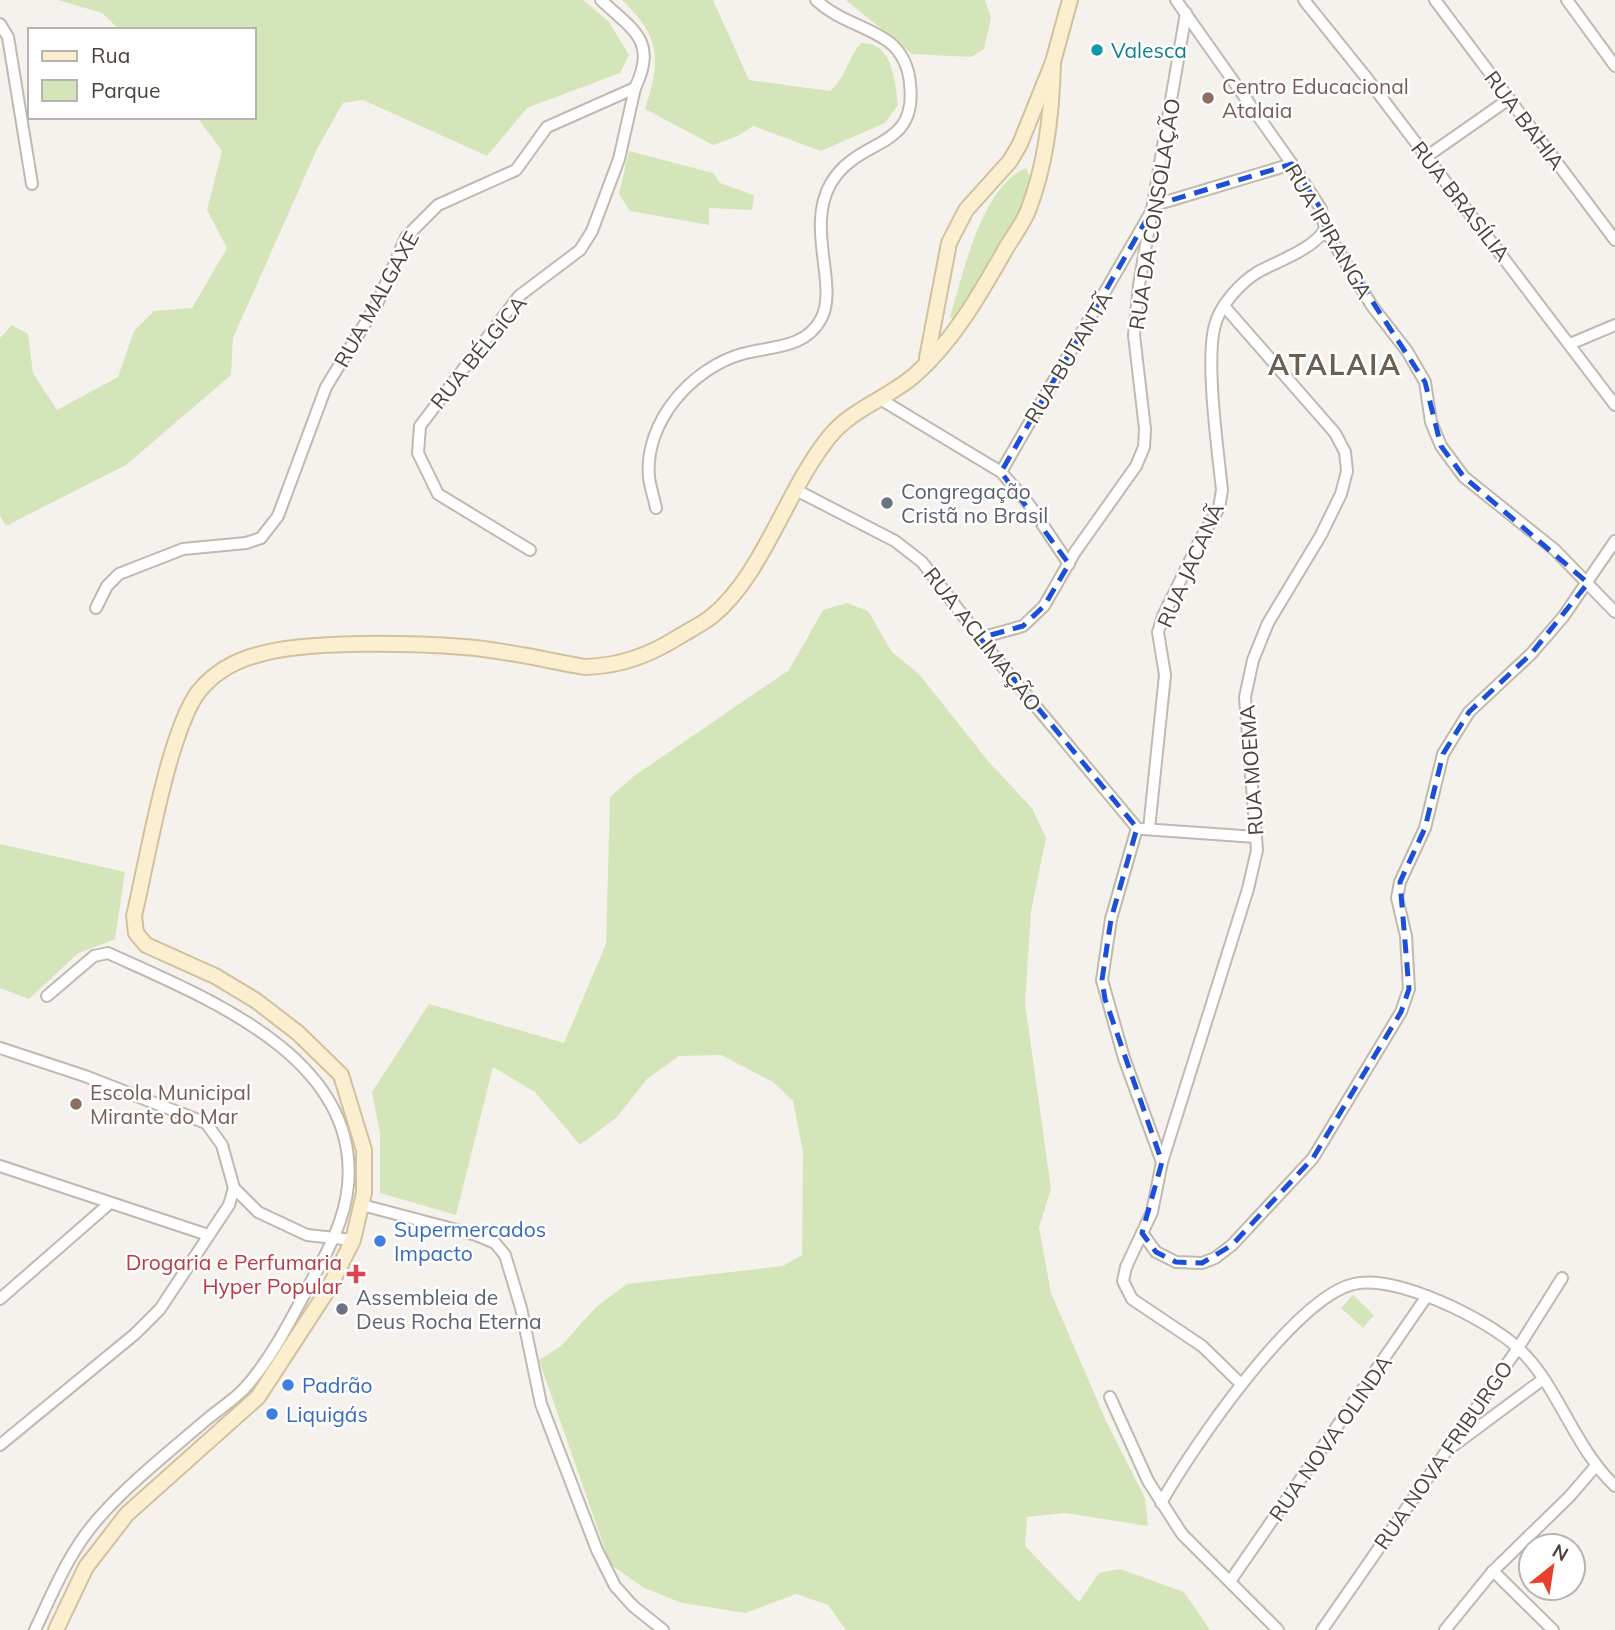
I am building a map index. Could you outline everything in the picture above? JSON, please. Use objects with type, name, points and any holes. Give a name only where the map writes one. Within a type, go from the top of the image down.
[{"type":"street","points":[[601,0],[625,22],[643,45],[646,67],[635,88]]},
{"type":"street","points":[[926,363],[949,243],[966,210],[1010,161],[1020,144],[1053,62],[1070,0]]},
{"type":"street","name":"RUA IPIRANGA","points":[[1175,0],[1292,164],[1321,209],[1325,229],[1425,382],[1431,422],[1441,446],[1464,477],[1555,550],[1615,611]]},
{"type":"street","name":"RUA BRASÍLIA","points":[[1304,0],[1615,405]]},
{"type":"street","name":"RUA BAHIA","points":[[1435,0],[1615,240]]},
{"type":"street","points":[[1567,0],[1615,66]]},
{"type":"street","points":[[656,508],[649,477],[650,457],[658,430],[671,406],[692,381],[720,362],[742,354],[791,344],[813,331],[826,305],[820,254],[821,213],[830,185],[843,167],[862,151],[902,128],[909,117],[909,73],[900,53],[888,41],[839,19],[823,3]]},
{"type":"street","name":"RUA DA CONSOLAÇÃO","points":[[980,638],[1023,626],[1044,606],[1069,564],[1136,467],[1144,447],[1145,429],[1134,335],[1139,285],[1155,205],[1186,13]]},
{"type":"street","points":[[0,24],[8,37],[32,184]]},
{"type":"street","points":[[56,1630],[86,1567],[127,1514],[258,1397],[323,1300],[353,1240],[362,1205],[364,1150],[341,1075],[298,1033],[255,1000],[215,976],[146,945],[136,933],[134,916],[168,777],[182,727],[205,685],[219,671],[257,654],[314,647],[465,647],[585,667],[640,658],[711,617],[733,595],[796,490],[805,470],[831,435],[847,419],[891,394],[926,363],[971,309],[1028,210],[1040,173],[1053,62]]},
{"type":"street","name":"RUA BÉLGICA","points":[[530,550],[438,495],[418,453],[419,426],[519,296],[580,250],[593,231],[619,159],[635,88]]},
{"type":"street","name":"RUA MALGAXE","points":[[96,608],[107,586],[119,574],[184,549],[246,543],[261,538],[278,516],[326,387],[377,304],[406,237],[438,205],[516,170],[547,127],[635,88]]},
{"type":"street","points":[[1426,157],[1509,99]]},
{"type":"street","points":[[1010,161],[1020,159],[1032,162],[1040,173]]},
{"type":"street","points":[[1155,205],[1292,164]]},
{"type":"street","name":"RUA BUTANTÃ","points":[[1001,472],[1155,205]]},
{"type":"street","name":"RUA JACANÃ","points":[[1162,1163],[1124,1058],[1102,980],[1111,919],[1143,829],[1165,675],[1158,632],[1163,616],[1201,538],[1219,508],[1222,490],[1212,350],[1215,322],[1224,306],[1249,277],[1315,241],[1325,229]]},
{"type":"street","name":"RUA MOEMA","points":[[1224,306],[1335,433],[1345,452],[1347,471],[1341,494],[1321,535],[1268,623],[1253,660],[1245,697],[1256,850],[1244,906],[1162,1163],[1152,1212],[1126,1267],[1124,1281],[1132,1299],[1202,1346],[1241,1384]]},
{"type":"street","points":[[1570,344],[1615,325]]},
{"type":"street","points":[[880,399],[1001,472],[1028,503],[1069,564]]},
{"type":"street","name":"RUA ACLIMAÇÃO","points":[[796,490],[894,541],[922,562],[980,638],[1143,829]]},
{"type":"street","points":[[1142,1233],[1156,1252],[1176,1262],[1191,1264],[1215,1258],[1232,1245],[1313,1158],[1401,1012],[1409,989],[1398,890],[1406,863],[1425,828],[1446,747],[1469,712],[1531,654],[1588,583],[1615,541]]},
{"type":"street","points":[[1143,829],[1256,837]]},
{"type":"street","points":[[35,1630],[70,1558],[97,1520],[243,1390],[295,1311],[335,1238],[348,1187],[348,1147],[339,1114],[318,1084],[285,1049],[207,998],[108,953],[94,956],[47,996]]},
{"type":"street","points":[[285,1049],[298,1033]]},
{"type":"street","points":[[0,1048],[85,1076],[205,1123],[222,1144],[234,1188],[258,1212],[307,1235],[353,1240]]},
{"type":"street","points":[[0,1166],[208,1235]]},
{"type":"street","points":[[0,1445],[135,1334],[160,1309],[229,1205],[234,1188]]},
{"type":"street","points":[[3,1292],[110,1203]]},
{"type":"street","points":[[362,1205],[475,1235],[495,1243],[505,1255],[521,1308],[541,1404],[597,1550],[615,1586],[633,1606],[663,1630]]},
{"type":"street","name":"RUA NOVA FRIBURGO","points":[[1322,1630],[1518,1348],[1562,1278]]},
{"type":"street","points":[[1161,1503],[1241,1384],[1304,1315],[1320,1300],[1342,1287],[1369,1282],[1427,1296],[1475,1318],[1518,1348],[1542,1380],[1595,1467],[1615,1486]]},
{"type":"street","name":"RUA NOVA OLINDA","points":[[1231,1580],[1427,1296]]},
{"type":"street","points":[[1445,1452],[1542,1380]]},
{"type":"street","points":[[1111,1397],[1161,1503],[1182,1534],[1231,1580],[1278,1630]]},
{"type":"street","points":[[1445,1630],[1493,1571],[1595,1467]]},
{"type":"street","points":[[1493,1571],[1553,1630]]},
{"type":"highlighted area","points":[[1292,164],[1321,209],[1325,229],[1425,382],[1441,446],[1464,477],[1588,583],[1531,654],[1469,712],[1443,754],[1425,828],[1400,882],[1409,989],[1401,1012],[1313,1158],[1232,1245],[1202,1263],[1176,1262],[1156,1252],[1142,1233],[1162,1162],[1105,999],[1102,980],[1111,919],[1137,828],[980,638],[1023,626],[1044,606],[1069,564],[1001,472],[1155,205]]},
{"type":"green space","points":[[58,0],[583,0],[609,22],[629,55],[620,73],[527,108],[487,156],[363,100],[343,103],[317,149],[233,338],[231,375],[126,465],[6,526],[0,516],[0,338],[12,325],[28,334],[33,373],[57,410],[118,377],[134,331],[154,311],[192,308],[227,248],[207,210],[222,151],[198,119],[256,119],[256,28],[118,28],[102,13]]},
{"type":"green space","points":[[622,0],[713,0],[749,80],[830,91],[839,81],[861,43],[872,44],[886,56],[890,65],[898,105],[885,123],[821,151],[753,126],[738,136],[713,145],[645,109],[654,76],[654,50],[644,26]]},
{"type":"green space","points":[[846,0],[985,0],[991,18],[984,49],[971,57],[912,54]]},
{"type":"green space","points":[[629,151],[713,173],[720,183],[754,195],[752,210],[709,208],[709,225],[630,211],[619,194]]},
{"type":"green space","points":[[1026,168],[1031,178],[1018,215],[956,322],[950,317],[968,256],[986,212],[1010,178]]},
{"type":"green space","points":[[847,603],[868,611],[892,652],[919,674],[989,762],[1032,808],[1046,838],[1031,911],[1025,1003],[1051,1189],[1039,1227],[1051,1293],[1107,1423],[1145,1498],[1148,1526],[1066,1513],[1027,1517],[1025,1546],[1079,1602],[1099,1573],[1120,1569],[1184,1592],[1210,1630],[846,1630],[828,1605],[796,1594],[745,1613],[682,1603],[644,1588],[610,1564],[539,1360],[561,1346],[596,1307],[627,1284],[783,1266],[802,1255],[803,1152],[793,1101],[773,1082],[721,1055],[679,1056],[647,1079],[617,1117],[580,1145],[535,1092],[493,1067],[456,1215],[380,1193],[380,1133],[372,1092],[429,1004],[564,1043],[606,944],[610,797],[634,776],[789,670],[823,610]]},
{"type":"green space","points":[[0,844],[125,872],[115,939],[77,954],[29,999],[0,988]]},
{"type":"green space","points":[[1353,1295],[1374,1315],[1363,1328],[1341,1308]]},
{"type":"place","name":"Valesca","points":[[1097,50]]},
{"type":"place","name":"Centro Educacional Atalaia","points":[[1208,98]]},
{"type":"place","name":"Congregação Cristã no Brasil","points":[[887,503]]},
{"type":"place","name":"Escola Municipal Mirante do Mar","points":[[76,1104]]},
{"type":"place","name":"Supermercados Impacto","points":[[380,1241]]},
{"type":"place","name":"Drogaria e Perfumaria Hyper Popular","points":[[356,1274]]},
{"type":"place","name":"Assembleia de Deus Rocha Eterna","points":[[342,1309]]},
{"type":"place","name":"Padrão","points":[[288,1385]]},
{"type":"place","name":"Liquigás","points":[[272,1414]]},
{"type":"district","name":"ATALAIA","points":[[1335,364]]}]
